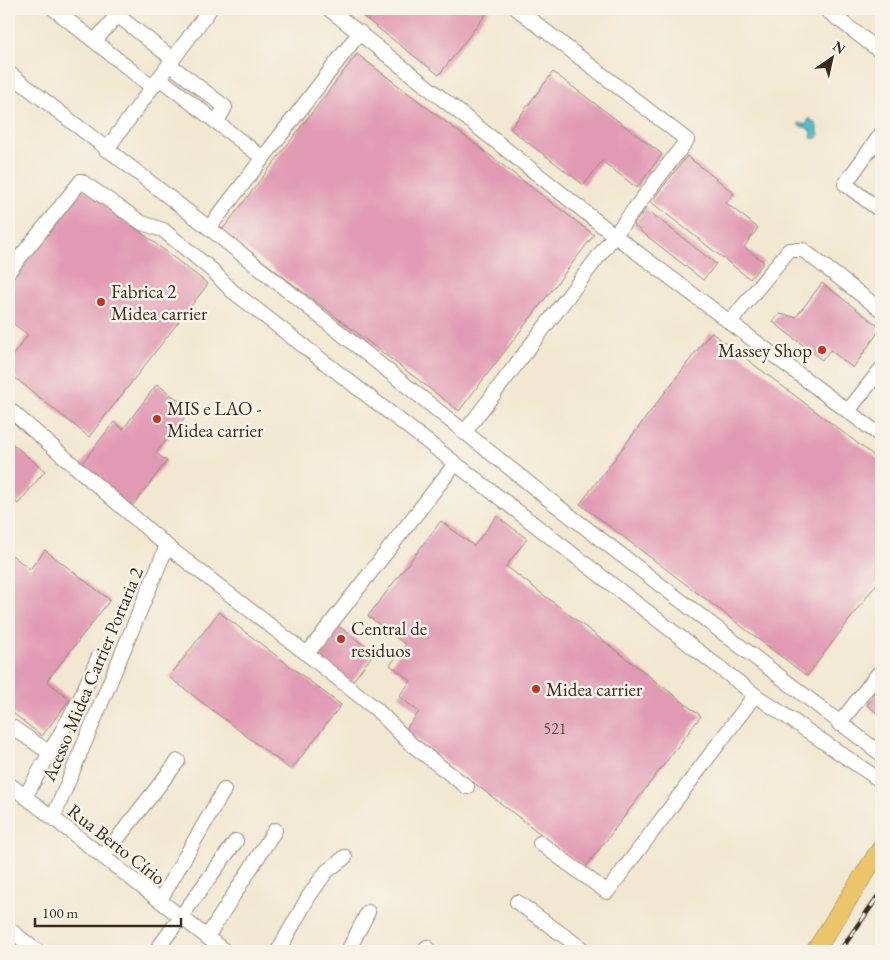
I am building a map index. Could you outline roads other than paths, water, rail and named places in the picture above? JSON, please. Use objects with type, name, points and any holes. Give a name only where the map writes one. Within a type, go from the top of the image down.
[{"type":"main road","points":[[815,951],[881,848]]},
{"type":"main road","points":[[822,951],[834,938],[881,869]]},
{"type":"street","points":[[54,9],[95,42],[217,122],[263,158]]},
{"type":"street","points":[[106,150],[210,9]]},
{"type":"street","points":[[329,9],[614,235],[881,436]]},
{"type":"street","points":[[464,433],[687,140],[517,9]]},
{"type":"street","points":[[825,9],[881,52]]},
{"type":"street","points":[[95,42],[116,11],[225,107],[217,122]]},
{"type":"street","points":[[209,228],[360,32]]},
{"type":"street","points":[[9,73],[209,228],[464,433],[839,724],[881,754]]},
{"type":"street","points":[[881,134],[846,184],[881,211]]},
{"type":"street","points":[[9,271],[82,181],[142,223],[163,230],[213,271],[231,290],[755,696],[881,782]]},
{"type":"street","points":[[731,322],[788,250],[803,250],[881,310]]},
{"type":"street","points":[[848,411],[881,370]]},
{"type":"street","points":[[9,409],[167,546],[376,709],[411,744],[468,787]]},
{"type":"street","points":[[307,654],[455,464]]},
{"type":"street","name":"Acesso Midea Carrier Portaria 2","points":[[53,818],[167,546]]},
{"type":"street","points":[[25,797],[80,699],[99,656]]},
{"type":"street","points":[[839,724],[881,670]]},
{"type":"street","points":[[540,843],[607,892],[755,696]]},
{"type":"street","points":[[9,724],[50,754]]},
{"type":"street","points":[[103,857],[178,761]]},
{"type":"street","name":"Rua Berto Círio","points":[[9,784],[226,951]]},
{"type":"street","points":[[160,900],[224,790]]},
{"type":"street","points":[[207,937],[275,830]]},
{"type":"street","points":[[156,951],[182,918],[236,841]]},
{"type":"street","points":[[278,951],[309,896],[326,872],[345,857]]},
{"type":"street","points":[[517,902],[585,951]]},
{"type":"street","points":[[348,951],[368,912]]},
{"type":"street","points":[[9,929],[37,951]]},
{"type":"water","points":[[809,118],[816,124],[819,135],[816,139],[811,138],[812,132],[807,128],[799,126],[799,123],[806,125]]},
{"type":"railway","points":[[840,951],[881,892]]},
{"type":"place","name":"Fabrica 2 Midea carrier","points":[[101,302]]},
{"type":"place","name":"Massey Shop","points":[[822,350]]},
{"type":"place","name":"MIS e LAO - Midea carrier","points":[[157,419]]},
{"type":"place","name":"Central de residuos","points":[[341,639]]},
{"type":"place","name":"Midea carrier","points":[[536,689]]}]
